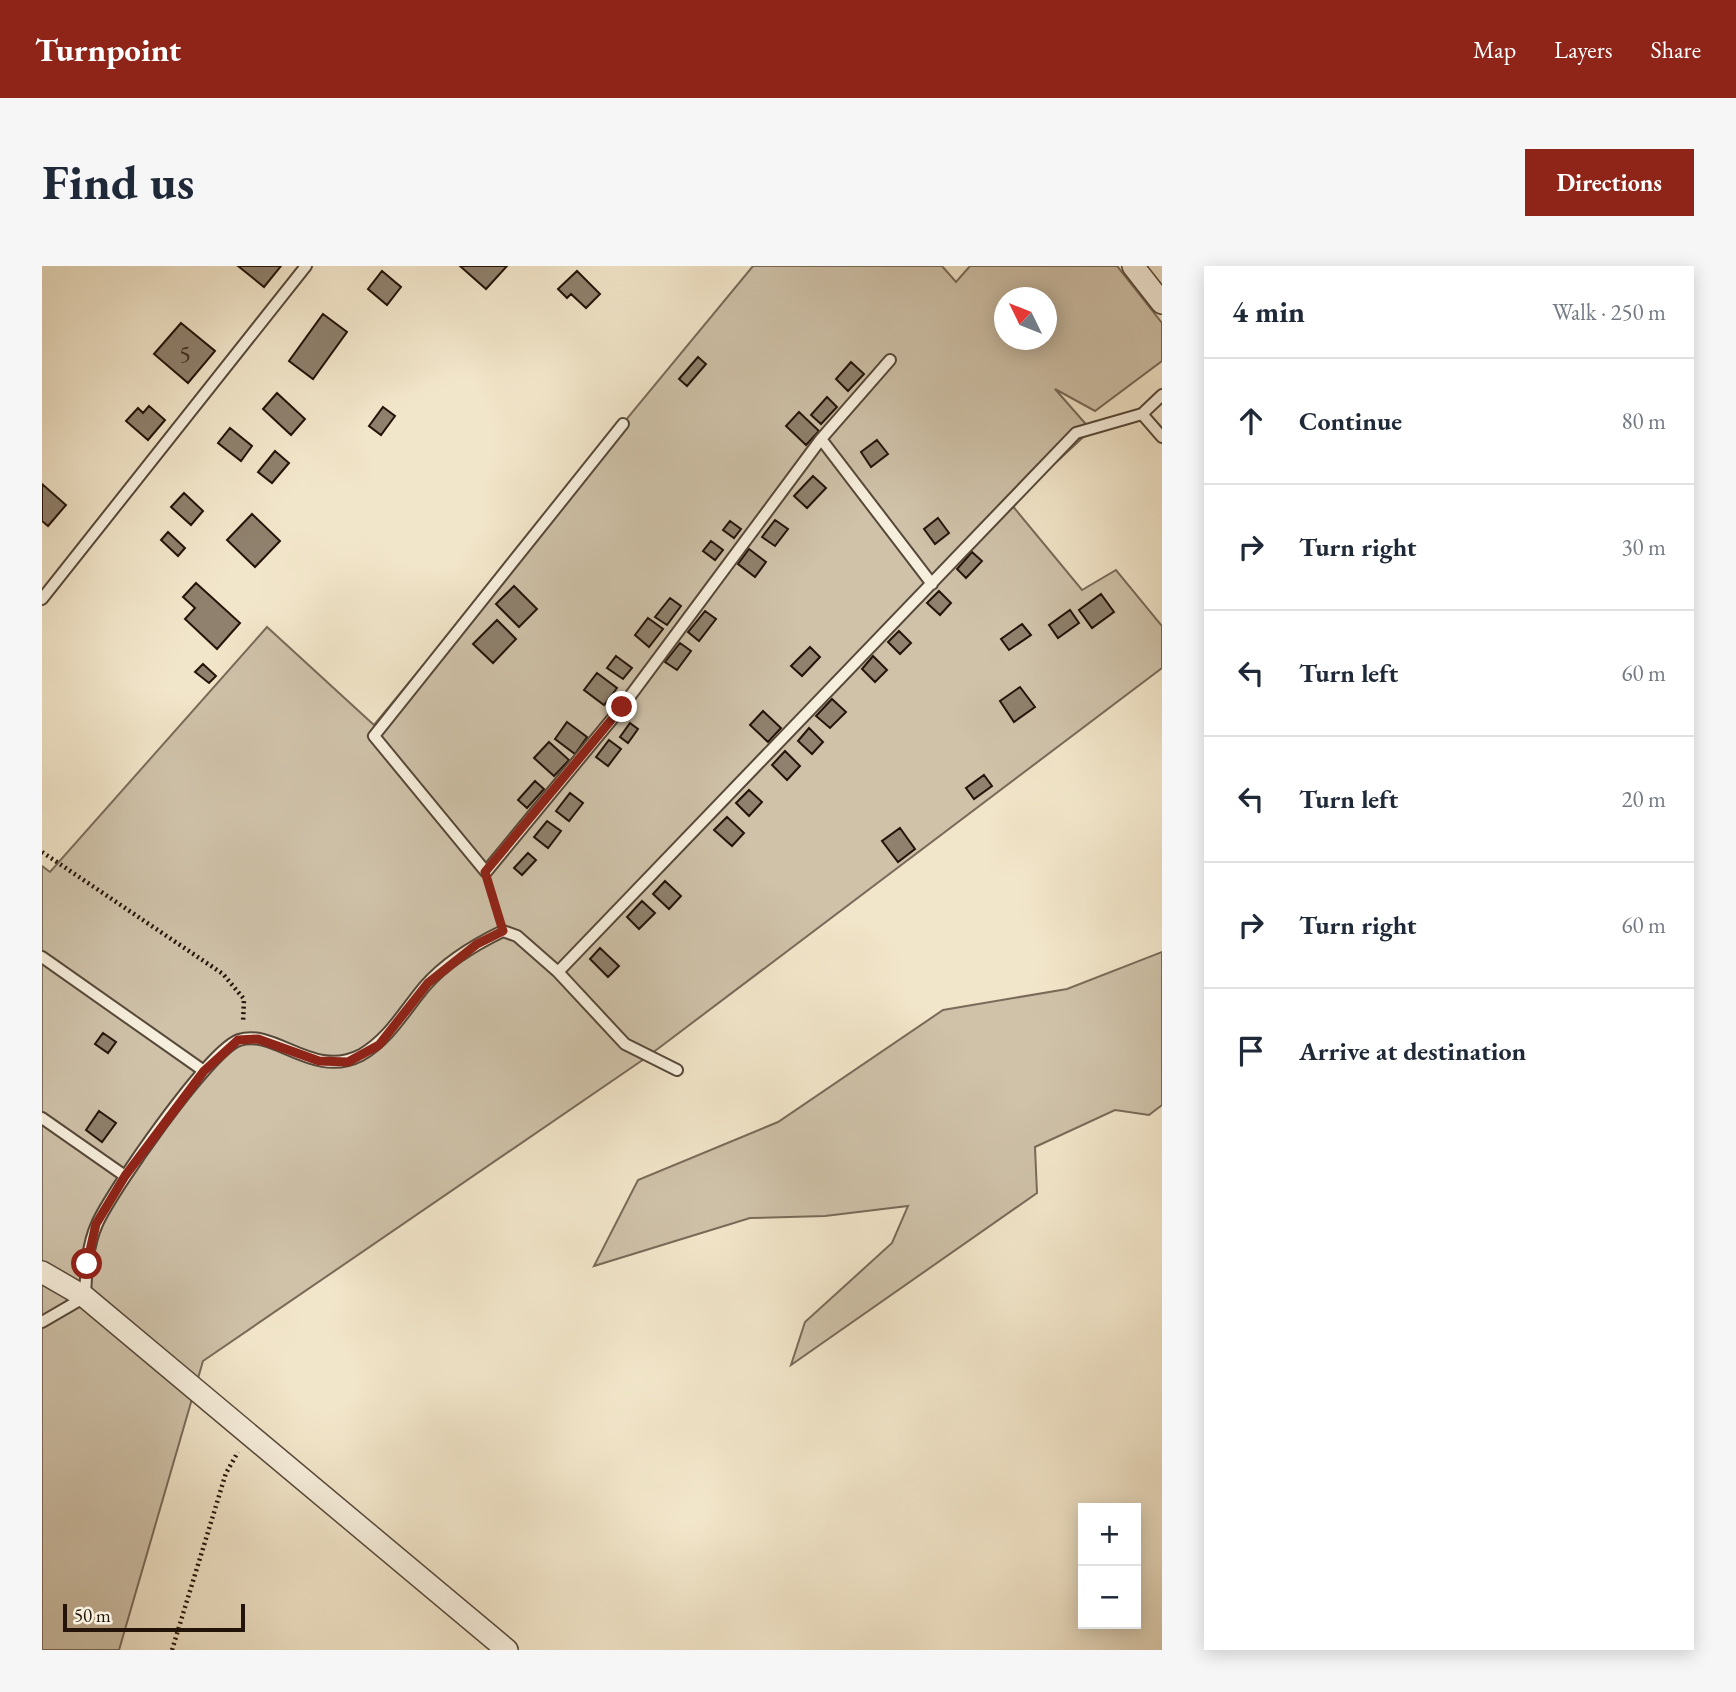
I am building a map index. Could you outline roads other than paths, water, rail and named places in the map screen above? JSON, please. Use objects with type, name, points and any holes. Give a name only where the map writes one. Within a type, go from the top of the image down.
[{"type":"street","points":[[1133,266],[1162,303]]},
{"type":"street","points":[[42,1272],[85,1297],[507,1650]]},
{"type":"lane","points":[[42,599],[306,266]]},
{"type":"lane","points":[[623,424],[373,736],[485,872],[622,707],[821,439],[890,360]]},
{"type":"lane","points":[[558,972],[1076,433],[1142,414],[1162,395]]},
{"type":"lane","points":[[1142,414],[1162,437]]},
{"type":"lane","points":[[821,439],[932,584]]},
{"type":"lane","points":[[42,1322],[85,1297],[87,1264],[96,1224],[125,1176],[204,1071],[238,1040],[258,1039],[319,1061],[348,1062],[379,1045],[428,983],[477,944],[503,931],[517,936],[558,972],[625,1044],[677,1070]]},
{"type":"lane","points":[[42,957],[204,1071]]},
{"type":"lane","points":[[42,1118],[125,1176]]}]
